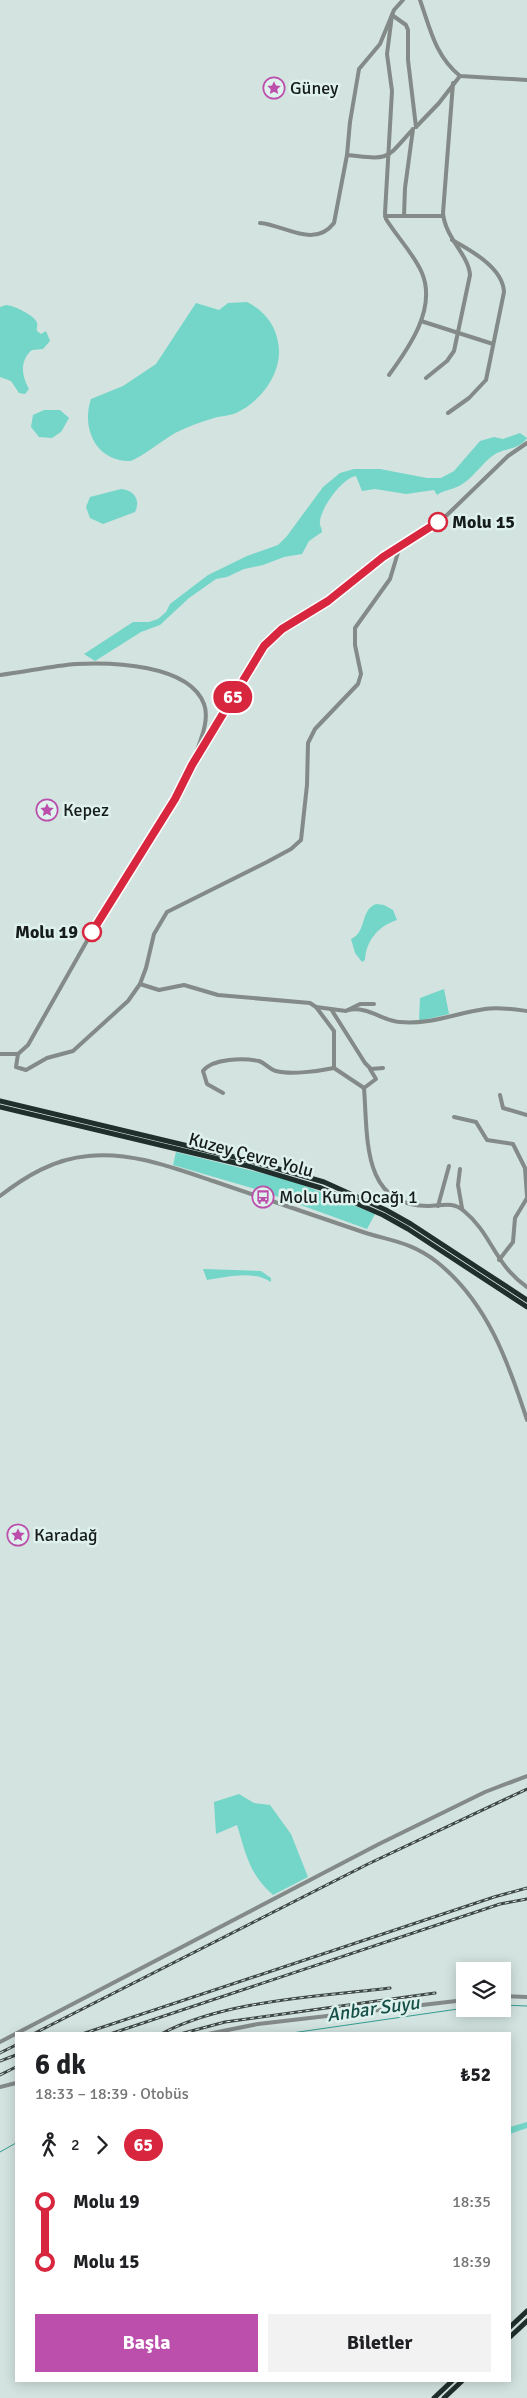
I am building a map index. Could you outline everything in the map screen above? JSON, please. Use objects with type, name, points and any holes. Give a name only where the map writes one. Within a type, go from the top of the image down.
[{"type":"highway","name":"Kuzey Çevre Yolu","points":[[0,1101],[251,1161],[324,1182],[412,1224],[527,1300]]},
{"type":"highway","name":"Kuzey Çevre Yolu","points":[[0,1106],[248,1166],[321,1188],[383,1215],[408,1229],[527,1307]]},
{"type":"highway","points":[[511,2326],[527,2311]]},
{"type":"highway","points":[[511,2336],[527,2322]]},
{"type":"highway","points":[[434,2398],[451,2382]]},
{"type":"highway","points":[[444,2398],[461,2382]]},
{"type":"street","points":[[260,223],[277,226],[302,236],[318,233],[332,227],[337,216],[341,182],[347,155],[350,122],[356,95],[358,69],[380,44],[392,15],[402,0]]},
{"type":"street","points":[[420,0],[435,43],[445,62],[460,76],[527,80]]},
{"type":"street","points":[[392,15],[406,25],[408,30],[408,60],[416,127],[460,76]]},
{"type":"street","points":[[389,375],[416,335],[422,321],[425,289],[423,274],[385,216],[390,154],[392,91],[387,54],[392,15]]},
{"type":"street","points":[[426,378],[451,356],[458,332],[470,272],[467,262],[444,226],[443,216],[453,83]]},
{"type":"street","points":[[347,155],[382,158],[401,145],[413,129],[405,188],[404,216]]},
{"type":"street","points":[[385,216],[443,216]]},
{"type":"street","points":[[448,412],[464,402],[485,382],[497,319],[504,297],[502,280],[499,274],[452,240]]},
{"type":"street","points":[[422,321],[493,344]]},
{"type":"street","points":[[400,546],[390,579],[355,628],[354,645],[361,674],[358,684],[325,717],[311,735],[308,743],[307,785],[301,840],[291,849],[267,862],[167,912],[154,934],[140,984],[128,1001],[74,1051],[47,1058],[23,1070],[16,1066],[18,1054],[28,1045],[92,932],[175,799],[192,765],[264,646],[272,637],[328,601],[383,557],[447,515],[508,456],[527,443]]},
{"type":"street","points":[[0,675],[75,664],[135,666],[160,670],[181,679],[195,690],[204,704],[205,720],[202,736],[192,765]]},
{"type":"street","points":[[140,984],[159,990],[184,985],[213,994],[255,997],[285,1002],[304,1002],[316,1007],[331,1009],[368,1010],[397,1022],[409,1023],[490,1008],[527,1011]]},
{"type":"street","points":[[348,1010],[360,1004],[374,1004]]},
{"type":"street","points":[[316,1007],[334,1031],[334,1068]]},
{"type":"street","points":[[331,1009],[376,1079],[364,1088]]},
{"type":"street","points":[[0,1054],[18,1054]]},
{"type":"street","points":[[223,1093],[207,1084],[203,1075],[204,1069],[217,1063],[235,1060],[260,1062],[276,1071],[316,1072],[334,1068],[364,1088]]},
{"type":"street","points":[[369,1068],[383,1068]]},
{"type":"street","points":[[364,1088],[370,1153],[373,1172],[379,1184],[390,1196],[402,1202],[420,1206],[450,1204],[462,1208],[483,1232],[499,1260],[512,1276],[527,1287]]},
{"type":"street","points":[[500,1095],[504,1108],[527,1115]]},
{"type":"street","points":[[454,1117],[476,1122],[484,1137],[489,1141],[512,1143],[526,1171],[527,1197],[515,1218],[512,1242],[499,1260]]},
{"type":"street","points":[[0,1196],[24,1178],[56,1163],[88,1156],[121,1156],[174,1168],[358,1231],[410,1244],[437,1262],[464,1288],[480,1308],[501,1347],[527,1420]]},
{"type":"street","points":[[438,1206],[449,1166]]},
{"type":"street","points":[[460,1169],[458,1185],[462,1208]]},
{"type":"street","points":[[19,2032],[379,1844],[486,1792],[527,1776]]},
{"type":"street","points":[[511,1996],[527,1996]]},
{"type":"street","points":[[218,2032],[258,2024],[456,2001]]},
{"type":"street","points":[[0,2042],[15,2034]]},
{"type":"street","points":[[0,2087],[15,2083]]},
{"type":"green space","points":[[247,302],[263,313],[271,324],[278,342],[279,353],[278,364],[269,384],[254,401],[236,413],[204,421],[175,433],[130,461],[118,460],[108,456],[100,449],[90,432],[88,421],[91,399],[123,386],[156,364],[196,303],[219,310],[228,303]]},
{"type":"green space","points":[[6,305],[19,309],[33,317],[37,323],[37,331],[41,334],[46,331],[50,341],[43,349],[32,350],[25,359],[23,374],[29,389],[25,394],[19,393],[11,381],[0,377],[0,307]]},
{"type":"green space","points":[[44,410],[60,410],[69,418],[61,432],[52,438],[39,437],[31,427],[33,415]]},
{"type":"green space","points":[[520,433],[527,438],[524,442],[497,453],[464,483],[437,495],[434,490],[406,494],[375,489],[362,491],[356,476],[350,478],[333,494],[321,515],[320,524],[322,532],[309,541],[302,554],[284,557],[216,579],[189,598],[160,625],[141,632],[95,661],[84,654],[133,622],[149,622],[158,619],[166,612],[170,604],[208,575],[247,556],[278,545],[287,536],[323,487],[340,473],[354,469],[380,469],[427,478],[441,478],[454,471],[480,441],[494,437],[503,439]]},
{"type":"green space","points":[[121,489],[130,491],[135,496],[137,508],[135,512],[103,524],[90,518],[86,507],[90,497]]},
{"type":"green space","points":[[376,904],[384,905],[393,910],[397,920],[384,926],[374,935],[368,947],[365,960],[362,962],[355,953],[351,939],[356,936],[368,911]]},
{"type":"green space","points":[[444,989],[449,1014],[419,1021],[420,998]]},
{"type":"green space","points":[[176,1152],[293,1181],[375,1214],[367,1229],[262,1191],[173,1165]]},
{"type":"green space","points":[[203,1269],[261,1271],[271,1278],[271,1282],[264,1278],[248,1275],[207,1280]]},
{"type":"green space","points":[[239,1794],[254,1803],[270,1805],[291,1834],[308,1877],[273,1895],[253,1871],[237,1825],[216,1834],[214,1802]]},
{"type":"green space","points":[[527,2122],[527,2128],[511,2134],[511,2127]]},
{"type":"waterway","name":"Anbar Suyu","points":[[511,2005],[527,2006]]},
{"type":"waterway","name":"Anbar Suyu","points":[[299,2032],[456,2009]]},
{"type":"waterway","name":"Anbar Suyu","points":[[0,2152],[15,2144]]},
{"type":"railway","points":[[37,2032],[368,1864],[527,1789]]},
{"type":"railway","points":[[88,2032],[494,1897],[527,1888]]},
{"type":"railway","points":[[116,2032],[500,1904],[527,1899]]},
{"type":"railway","points":[[166,2032],[186,2023],[243,2007],[390,1988]]},
{"type":"railway","points":[[188,2032],[225,2022],[435,1993]]},
{"type":"railway","points":[[0,2053],[15,2046]]},
{"type":"railway","points":[[0,2061],[15,2055]]},
{"type":"railway","points":[[0,2075],[15,2068]]},
{"type":"bus line","name":"65","points":[[92,932],[175,799],[192,765],[264,646],[282,629],[328,601],[383,557],[438,522]]},
{"type":"place","name":"Güney","points":[[274,88]]},
{"type":"place","name":"Molu 15","points":[[438,522]]},
{"type":"place","name":"Kepez","points":[[47,810]]},
{"type":"place","name":"Molu 19","points":[[92,932]]},
{"type":"place","name":"Molu Kum Ocağı 1","points":[[263,1197]]},
{"type":"place","name":"Karadağ","points":[[18,1535]]}]
